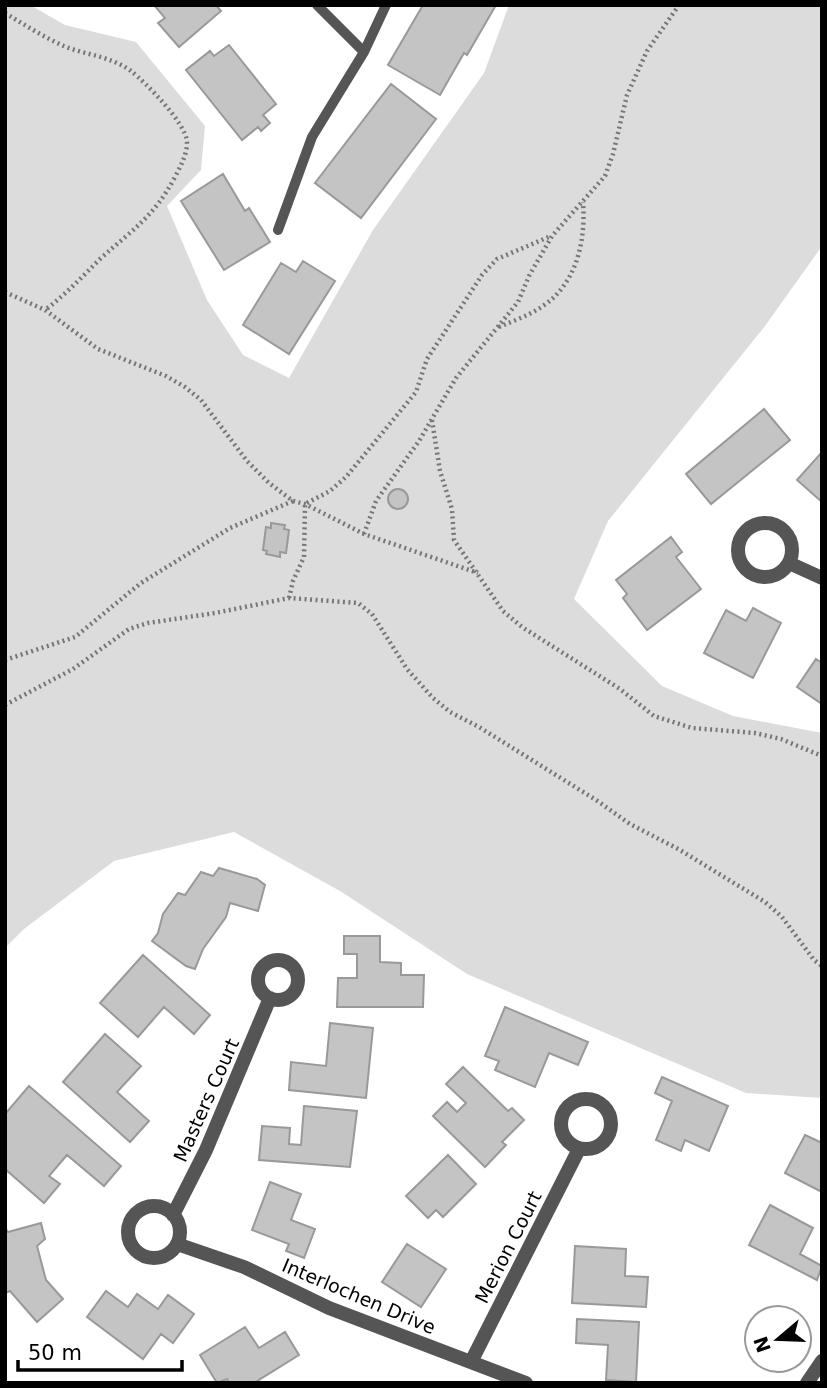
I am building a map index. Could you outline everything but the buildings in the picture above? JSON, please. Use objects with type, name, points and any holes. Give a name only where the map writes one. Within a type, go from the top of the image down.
[{"type":"street","points":[[789,564],[822,578]]},
{"type":"street","name":"Masters Court","points":[[173,1215],[206,1150],[270,999]]},
{"type":"street","name":"Merion Court","points":[[471,1362],[579,1149]]},
{"type":"street","points":[[146,1207],[166,1209],[178,1224],[177,1244],[161,1257],[141,1255],[129,1240],[130,1220],[146,1207]]},
{"type":"street","name":"Interlochen Drive","points":[[177,1244],[244,1267],[329,1308],[526,1383]]},
{"type":"street","points":[[807,1383],[822,1361]]},
{"type":"lane","points":[[317,5],[364,52]]},
{"type":"lane","points":[[278,230],[312,137],[364,52],[386,5]]},
{"type":"path","points":[[364,534],[376,501],[432,419],[456,378],[518,302],[529,276],[552,236],[605,176],[627,95],[647,51],[679,5]]},
{"type":"path","points":[[5,13],[67,47],[104,57],[131,71],[180,123],[187,139],[185,159],[151,216],[45,310]]},
{"type":"path","points":[[498,328],[544,306],[561,290],[574,269],[581,246],[583,202]]},
{"type":"path","points":[[305,504],[330,491],[346,477],[416,392],[427,359],[482,275],[496,259],[552,236]]},
{"type":"path","points":[[5,292],[45,310],[98,349],[166,376],[185,387],[201,400],[247,461],[269,483],[293,501],[305,504],[364,534],[478,574]]},
{"type":"path","points":[[432,419],[440,471],[452,509],[454,540],[503,611],[522,627],[587,667],[654,716],[692,729],[768,736],[822,756]]},
{"type":"path","points":[[5,660],[75,637],[141,583],[230,528],[293,501]]},
{"type":"path","points":[[289,598],[304,557],[305,504]]},
{"type":"path","points":[[5,705],[73,669],[129,629],[148,623],[289,598],[358,603],[372,614],[407,669],[433,698],[450,712],[480,727],[630,824],[743,887],[782,917],[814,960],[822,966]]},
{"type":"shaded area","points":[[5,5],[30,5],[65,25],[136,42],[205,126],[201,170],[167,206],[207,300],[243,355],[289,378],[373,230],[484,73],[509,5],[822,5],[822,246],[765,326],[608,521],[574,599],[662,686],[733,716],[822,733],[822,1098],[746,1093],[467,974],[340,891],[234,832],[114,861],[24,929],[5,948]]}]
